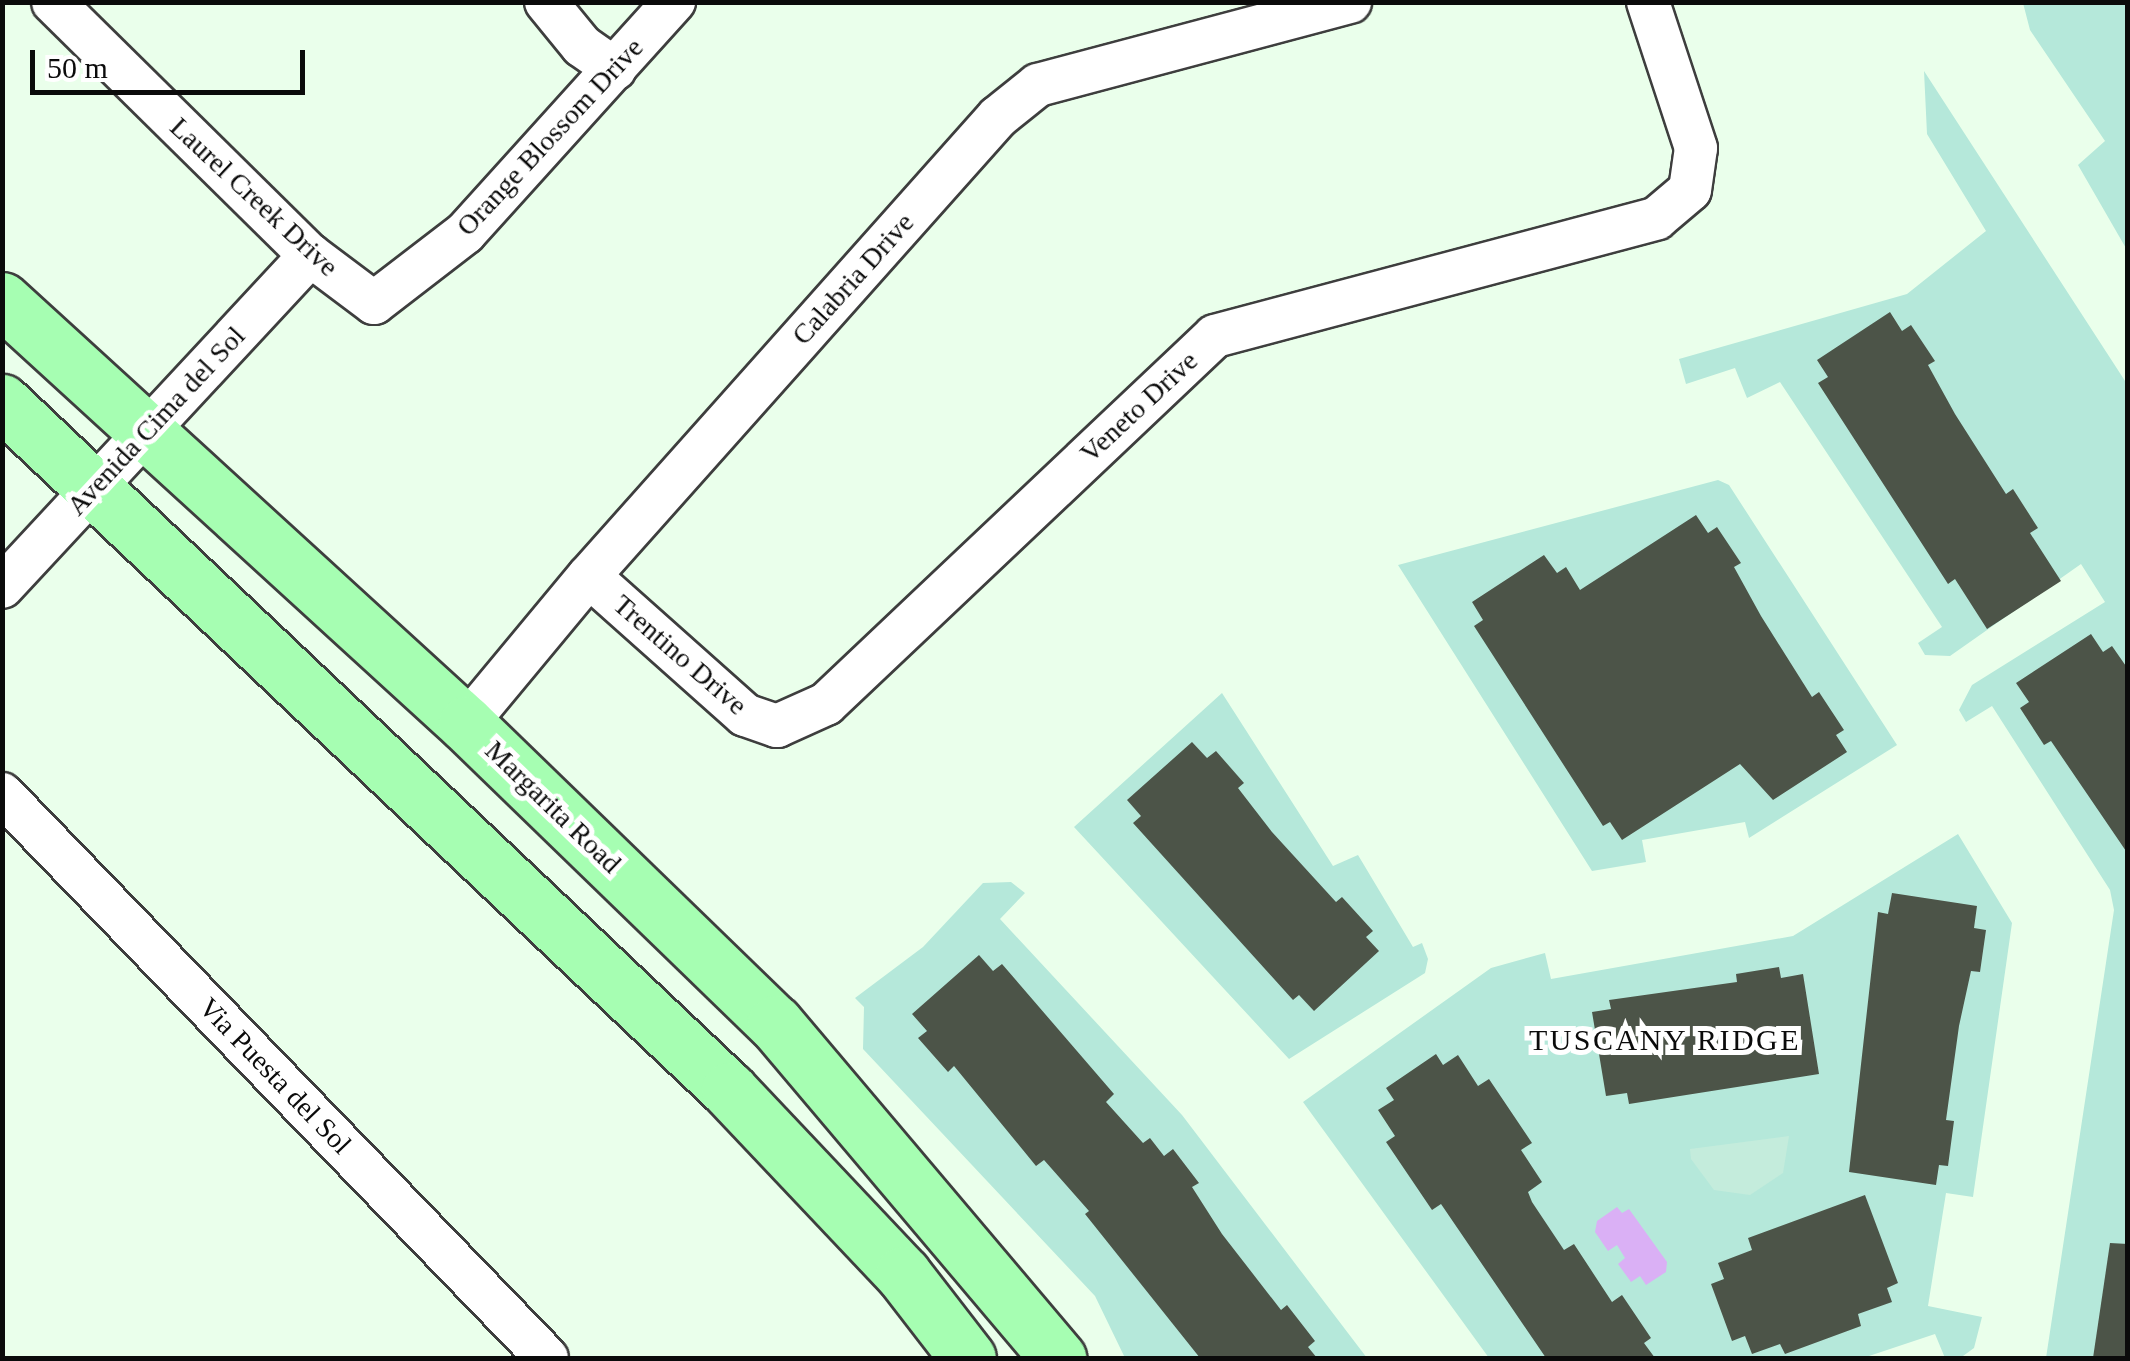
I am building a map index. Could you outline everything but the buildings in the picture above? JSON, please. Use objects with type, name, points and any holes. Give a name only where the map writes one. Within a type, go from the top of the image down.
[{"type":"main road","name":"Margarita Road","points":[[2,300],[466,724],[775,1022],[1058,1358]]},
{"type":"main road","points":[[2,402],[729,1090],[903,1274],[968,1358]]},
{"type":"street","name":"Laurel Creek Drive","points":[[53,2],[310,255],[374,303]]},
{"type":"street","points":[[546,2],[582,46],[615,69]]},
{"type":"street","name":"Orange Blossom Drive","points":[[374,303],[465,233],[674,2]]},
{"type":"street","name":"Calabria Drive","points":[[466,724],[589,576],[998,117],[1038,85],[1350,2]]},
{"type":"street","name":"Veneto Drive","points":[[777,726],[826,704],[1215,336],[1657,218],[1690,190],[1696,148],[1648,2]]},
{"type":"street","name":"Avenida Cima del Sol","points":[[2,587],[310,255]]},
{"type":"street","name":"Trentino Drive","points":[[589,576],[746,716],[777,726]]},
{"type":"street","name":"Via Puesta del Sol","points":[[2,794],[528,1351]]},
{"type":"shaded area","points":[[2023,3],[2127,3],[2127,250],[2078,165],[2105,141],[2030,30]]},
{"type":"shaded area","points":[[1924,71],[2127,384],[2127,1358],[2046,1358],[2114,910],[2110,890],[1992,706],[1966,722],[1959,710],[1972,685],[2105,602],[2081,564],[1950,656],[1925,655],[1918,643],[1942,627],[1780,382],[1747,398],[1735,368],[1686,384],[1679,359],[1907,294],[1986,231],[1927,134]]},
{"type":"shaded area","points":[[1718,480],[1729,485],[1897,745],[1749,838],[1745,822],[1642,840],[1646,862],[1592,871],[1398,565]]},
{"type":"shaded area","points":[[1222,693],[1333,866],[1358,855],[1413,947],[1422,943],[1428,959],[1425,973],[1289,1059],[1074,827]]},
{"type":"shaded area","points":[[1958,834],[2012,923],[1973,1197],[1946,1193],[1928,1306],[1982,1317],[1974,1348],[1963,1356],[1945,1358],[1935,1334],[1863,1358],[1489,1358],[1303,1102],[1491,968],[1545,953],[1551,979],[1793,936]]},
{"type":"shaded area","points":[[1011,882],[1025,893],[1000,919],[1182,1115],[1367,1358],[1125,1358],[1095,1296],[863,1049],[864,1007],[855,998],[923,947],[983,883]]},
{"type":"shaded area","points":[[1617,1207],[1622,1213],[1629,1209],[1667,1262],[1666,1272],[1646,1285],[1640,1276],[1631,1282],[1618,1264],[1625,1258],[1617,1245],[1608,1251],[1595,1232],[1597,1221]]},
{"type":"green space","points":[[1789,1136],[1783,1173],[1750,1195],[1714,1190],[1691,1159],[1690,1149]]},
{"type":"district","name":"TUSCANY RIDGE","points":[[1665,1040]]}]
